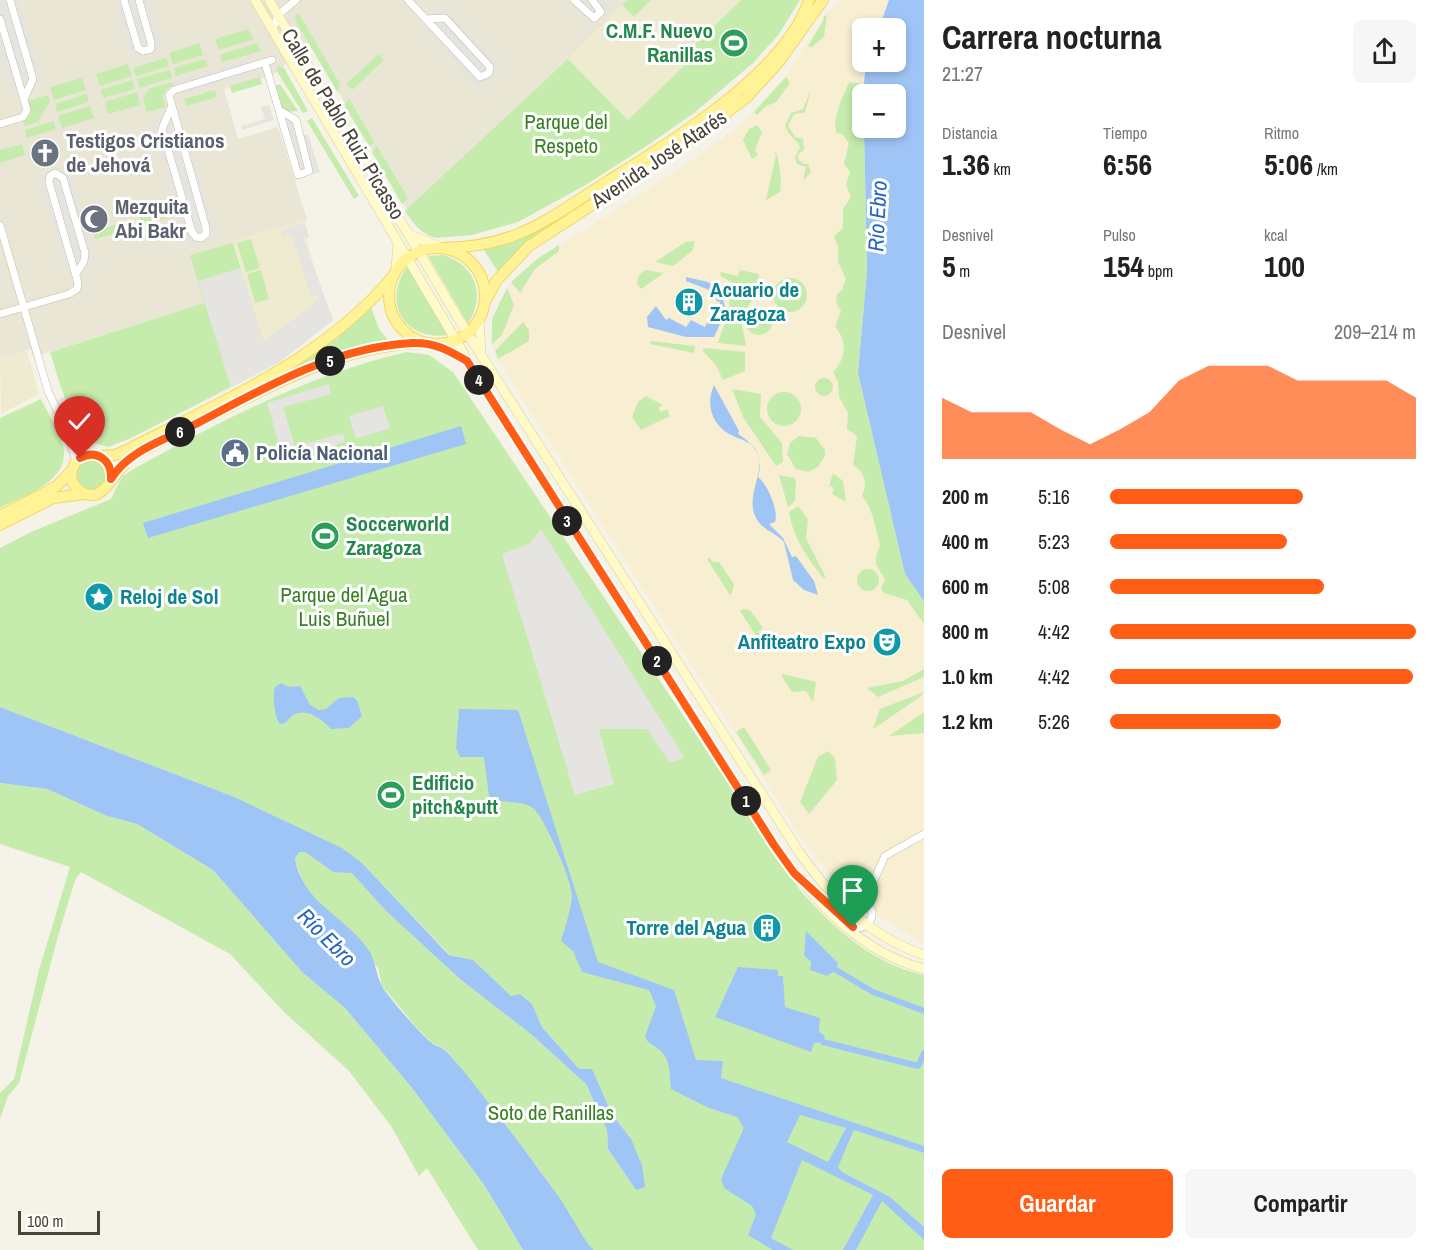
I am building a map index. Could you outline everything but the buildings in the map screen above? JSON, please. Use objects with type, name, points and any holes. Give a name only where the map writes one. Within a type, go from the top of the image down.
[{"type":"main road","name":"Calle de Pablo Ruiz Picasso","points":[[255,0],[467,361],[612,592],[794,873],[817,902],[845,919]]},
{"type":"main road","name":"Avenida José Atarés","points":[[418,251],[483,245],[533,227],[689,128],[732,96],[763,66],[794,27],[809,0]]},
{"type":"main road","name":"Avenida José Atarés","points":[[479,319],[497,279],[529,246],[682,146],[746,98],[778,63],[823,0]]},
{"type":"main road","name":"Calle de Pablo Ruiz Picasso","points":[[270,2],[482,358],[799,852],[845,919]]},
{"type":"main road","name":"Calle de Pablo Ruiz Picasso","points":[[407,234],[442,248]]},
{"type":"main road","name":"Calle de Pablo Ruiz Picasso","points":[[394,273],[398,241]]},
{"type":"main road","points":[[442,248],[462,255],[477,269],[484,289],[484,304]]},
{"type":"main road","points":[[0,516],[57,486],[73,466],[95,455],[115,455],[129,449],[280,371],[347,321],[407,257],[418,251]]},
{"type":"main road","points":[[394,273],[388,299],[394,319],[408,335],[467,361]]},
{"type":"main road","points":[[0,525],[53,498],[100,493],[122,465],[142,451],[281,380],[353,355],[396,345],[432,344],[456,340],[467,333],[479,319]]},
{"type":"main road","points":[[479,319],[482,358]]},
{"type":"main road","points":[[95,455],[110,468],[111,479]]},
{"type":"main road","points":[[73,466],[72,482],[84,494]]},
{"type":"main road","points":[[845,919],[865,926],[897,945],[924,956]]},
{"type":"main road","points":[[845,919],[883,953],[924,969]]},
{"type":"street","points":[[10,0],[33,81],[24,99]]},
{"type":"street","points":[[124,0],[138,48],[146,51],[150,49],[151,43],[139,0]]},
{"type":"street","points":[[278,15],[296,0]]},
{"type":"street","points":[[408,0],[421,1],[423,16]]},
{"type":"street","points":[[408,0],[480,77],[489,73],[490,67],[444,18],[423,16]]},
{"type":"street","points":[[574,0],[594,18],[601,12],[592,0]]},
{"type":"street","name":"Calle de Pablo Ruiz Picasso","points":[[270,2],[290,6]]},
{"type":"street","points":[[284,25],[290,6]]},
{"type":"street","name":"Calle de Pablo Ruiz Picasso","points":[[273,29],[278,15]]},
{"type":"street","points":[[0,19],[24,99],[25,115],[0,124]]},
{"type":"street","points":[[437,19],[437,31]]},
{"type":"street","points":[[171,108],[168,117],[162,122],[162,129],[192,232],[196,237],[201,238],[206,234],[206,228],[171,108],[169,97],[172,91],[269,61],[279,110],[298,175],[309,171],[293,117],[279,110]]},
{"type":"street","points":[[19,84],[26,87],[33,81]]},
{"type":"street","points":[[283,125],[286,118],[293,117]]},
{"type":"street","points":[[162,129],[169,122],[176,127]]},
{"type":"street","points":[[0,314],[74,292],[78,286],[49,180],[55,173],[63,178],[84,258],[76,274]]},
{"type":"street","points":[[0,225],[48,391],[63,422],[73,466]]},
{"type":"street","points":[[70,258],[78,262],[84,258]]},
{"type":"street","points":[[63,422],[95,455]]},
{"type":"street","points":[[864,902],[885,856],[924,834]]},
{"type":"street","points":[[853,901],[864,902],[871,912],[870,919],[865,926],[856,927],[845,919],[853,901]]},
{"type":"shaded area","points":[[0,0],[633,0],[408,211],[310,43],[273,75],[224,89],[238,139],[278,127],[307,220],[232,243],[204,303],[33,357],[30,349],[0,360]]},
{"type":"shaded area","points":[[0,0],[18,0],[43,83],[12,93],[0,52]]},
{"type":"shaded area","points":[[116,0],[148,0],[162,48],[133,57]]},
{"type":"shaded area","points":[[569,0],[604,0],[611,8],[592,25]]},
{"type":"shaded area","points":[[651,0],[741,0],[687,51],[692,58],[628,120],[568,59],[622,5],[634,17]]},
{"type":"shaded area","points":[[840,0],[889,0],[883,18],[852,18],[852,72],[865,72],[863,84],[852,84],[852,138],[862,138],[867,271],[858,373],[905,574],[924,621],[924,945],[860,904],[834,879],[804,842],[497,359],[490,336],[499,302],[510,284],[538,260],[697,157],[734,130],[757,108],[790,70],[826,14]]},
{"type":"shaded area","points":[[443,6],[501,68],[479,88],[422,26]]},
{"type":"shaded area","points":[[246,60],[252,70],[250,75],[226,82],[222,79],[217,81],[216,85],[184,94],[180,92],[180,80],[212,71],[215,74],[220,73],[221,68]]},
{"type":"shaded area","points":[[269,105],[274,120],[242,130],[241,126],[265,119],[261,107]]},
{"type":"shaded area","points":[[179,112],[217,238],[189,247],[152,120]]},
{"type":"shaded area","points":[[291,113],[298,118],[304,135],[308,134],[320,172],[296,179],[278,116]]},
{"type":"shaded area","points":[[68,167],[97,262],[67,271],[39,176]]},
{"type":"shaded area","points":[[304,220],[309,237],[306,239],[322,293],[313,306],[263,342],[233,241]]},
{"type":"shaded area","points":[[305,223],[309,237],[304,239],[333,320],[278,363],[231,387],[198,281],[241,268],[263,341],[313,306],[321,294],[311,297],[291,233],[282,236],[281,231]]},
{"type":"shaded area","points":[[27,350],[39,394],[1,414],[0,358]]},
{"type":"shaded area","points":[[329,384],[331,394],[283,407],[295,447],[343,433],[345,442],[284,460],[267,403]]},
{"type":"shaded area","points":[[383,406],[390,428],[356,439],[349,416]]},
{"type":"shaded area","points":[[541,529],[684,757],[681,759],[670,763],[647,729],[599,729],[614,784],[575,795],[502,554],[530,544]]},
{"type":"green space","points":[[627,0],[651,0],[634,17],[622,5]]},
{"type":"green space","name":"Parque del Respeto","points":[[741,0],[800,0],[779,34],[753,63],[694,113],[584,186],[518,222],[472,235],[435,238],[421,230],[405,211],[568,59],[628,120],[692,58],[687,52]]},
{"type":"green space","points":[[298,12],[340,84],[338,93],[296,22],[295,17]]},
{"type":"green space","points":[[827,15],[824,37],[812,47],[808,46],[824,16]]},
{"type":"green space","points":[[248,29],[254,39],[219,50],[215,39]]},
{"type":"green space","points":[[199,43],[203,55],[173,64],[169,53]]},
{"type":"green space","points":[[257,43],[261,51],[222,62],[220,55]]},
{"type":"green space","points":[[379,54],[384,60],[352,90],[346,84]]},
{"type":"green space","points":[[166,58],[169,66],[136,76],[133,68]]},
{"type":"green space","points":[[205,59],[208,66],[176,76],[174,68]]},
{"type":"green space","points":[[128,64],[132,76],[100,86],[96,74]]},
{"type":"green space","points":[[279,66],[284,68],[308,111],[303,113],[276,70]]},
{"type":"green space","points":[[170,70],[172,78],[139,88],[137,79]]},
{"type":"green space","points":[[260,77],[262,84],[232,93],[230,86]]},
{"type":"green space","points":[[786,77],[790,83],[776,102],[766,106],[757,115],[754,112]]},
{"type":"green space","points":[[82,78],[86,90],[54,100],[50,87]]},
{"type":"green space","points":[[133,80],[135,89],[103,98],[101,90]]},
{"type":"green space","points":[[172,82],[174,86],[168,88],[163,95],[165,107],[147,112],[143,99],[148,89]]},
{"type":"green space","points":[[849,82],[863,84],[852,84],[852,138],[864,138],[867,271],[858,373],[905,574],[924,600],[924,624],[907,600],[884,593],[881,589],[885,579],[876,565],[876,556],[880,546],[871,513],[862,496],[865,487],[864,479],[853,465],[857,436],[847,429],[848,413],[839,397],[838,382],[833,372],[841,361],[844,350],[842,338],[835,327],[841,311],[836,303],[837,294],[842,290],[846,279],[838,262],[838,247],[834,236],[843,228],[843,209],[851,197],[846,185],[850,172],[844,164],[849,143],[842,134],[836,133],[835,121]]},
{"type":"green space","points":[[280,84],[298,111],[282,110],[275,86]]},
{"type":"green space","points":[[811,89],[805,113],[794,114],[788,126],[795,137],[803,139],[804,150],[798,154],[798,159],[808,164],[811,172],[803,181],[806,167],[797,164],[795,158],[800,147],[785,126],[791,113],[803,109]]},
{"type":"green space","points":[[215,90],[217,97],[186,106],[184,99]]},
{"type":"green space","points":[[137,92],[140,105],[108,114],[105,102]]},
{"type":"green space","points":[[87,94],[89,102],[57,112],[55,104]]},
{"type":"green space","points":[[48,95],[50,101],[38,122],[24,126],[23,121],[30,115],[28,101]]},
{"type":"green space","points":[[349,98],[374,142],[369,146],[344,105]]},
{"type":"green space","points":[[90,106],[94,118],[62,128],[58,116]]},
{"type":"green space","points":[[312,118],[359,196],[354,199],[307,121]]},
{"type":"green space","points":[[54,121],[56,129],[27,138],[25,130]]},
{"type":"green space","points":[[757,125],[762,132],[755,150],[758,155],[752,159],[743,140],[749,129]]},
{"type":"green space","points":[[22,144],[25,155],[0,163],[0,150]]},
{"type":"green space","points":[[377,146],[408,198],[402,204],[372,152]]},
{"type":"green space","points":[[774,149],[778,158],[780,170],[780,192],[766,200],[776,155]]},
{"type":"green space","points":[[170,208],[173,216],[142,225],[140,217]]},
{"type":"green space","points":[[563,214],[564,217],[520,248],[498,272],[484,250],[518,238]]},
{"type":"green space","points":[[124,222],[126,230],[96,239],[93,232]]},
{"type":"green space","points":[[251,239],[260,268],[246,272],[237,243]]},
{"type":"green space","points":[[695,241],[692,251],[673,266],[655,262],[686,242]]},
{"type":"green space","points":[[233,243],[263,341],[313,306],[322,293],[333,320],[278,363],[131,438],[108,447],[90,442],[70,411],[50,352],[204,303],[190,255]]},
{"type":"green space","points":[[559,245],[559,251],[535,269],[520,293],[511,282],[537,259]]},
{"type":"green space","points":[[443,255],[463,266],[475,282],[476,302],[468,324],[428,256]]},
{"type":"green space","points":[[407,267],[448,335],[420,332],[409,326],[402,317],[397,306],[397,294]]},
{"type":"green space","points":[[261,270],[269,299],[255,303],[247,274]]},
{"type":"green space","points":[[645,270],[664,273],[641,289],[637,281]]},
{"type":"green space","points":[[740,270],[759,274],[755,294],[720,276],[721,272],[738,276]]},
{"type":"green space","points":[[790,278],[802,283],[807,295],[802,307],[790,312],[778,307],[773,295],[778,283]]},
{"type":"green space","points":[[717,283],[752,300],[742,318],[746,346],[718,343],[727,319],[729,305],[728,297]]},
{"type":"green space","points":[[507,288],[514,305],[502,335],[492,344],[492,319]]},
{"type":"green space","points":[[371,307],[379,329],[389,341],[340,353],[291,370],[336,339]]},
{"type":"green space","points":[[759,309],[769,312],[772,322],[769,332],[759,335],[749,332],[746,322],[749,312]]},
{"type":"green space","points":[[523,322],[529,330],[529,341],[498,359],[495,351]]},
{"type":"green space","points":[[650,341],[695,346],[694,353],[650,344]]},
{"type":"green space","points":[[705,348],[745,352],[745,371],[723,380],[716,365],[702,350]]},
{"type":"green space","name":"Parque del Agua Luis Buñuel","points":[[407,352],[429,355],[453,372],[800,890],[826,918],[855,943],[905,970],[924,975],[924,1250],[594,1250],[585,1243],[571,1215],[537,1166],[446,1050],[432,1043],[417,1028],[382,986],[378,968],[351,930],[315,900],[302,882],[295,858],[301,852],[305,852],[333,872],[352,872],[386,911],[460,979],[532,1035],[586,1084],[607,1130],[608,1149],[636,1190],[631,1139],[612,1114],[592,1070],[579,1069],[542,1027],[532,1004],[511,996],[473,960],[450,955],[362,863],[232,796],[0,707],[0,548],[31,532],[111,499],[122,477],[132,470],[231,417],[335,373]]},
{"type":"green space","points":[[824,378],[830,381],[833,387],[830,393],[824,396],[818,393],[815,387],[818,381]]},
{"type":"green space","points":[[732,389],[761,394],[760,417],[782,443],[783,462],[776,466],[743,417]]},
{"type":"green space","points":[[784,392],[796,397],[801,409],[796,421],[784,426],[772,421],[767,409],[772,397]]},
{"type":"green space","points":[[646,396],[663,405],[658,408],[661,412],[667,409],[670,416],[641,430],[632,417],[638,402]]},
{"type":"green space","points":[[41,399],[59,433],[64,458],[54,477],[44,485],[0,508],[0,418]]},
{"type":"green space","points":[[799,436],[816,438],[825,450],[825,456],[818,467],[808,472],[796,469],[787,454],[790,443]]},
{"type":"green space","points":[[91,460],[97,461],[105,469],[105,481],[97,489],[91,490],[85,489],[77,481],[76,475],[77,469],[85,461]]},
{"type":"green space","points":[[833,473],[843,481],[846,502],[832,494],[834,489],[832,486],[829,487]]},
{"type":"green space","points":[[779,475],[795,478],[796,481],[795,501],[788,507]]},
{"type":"green space","points":[[798,506],[808,519],[806,538],[826,578],[824,579],[807,556],[794,531],[789,512]]},
{"type":"green space","points":[[710,558],[713,562],[719,562],[734,584],[730,595],[707,559]]},
{"type":"green space","points":[[868,569],[876,572],[879,580],[876,588],[868,591],[860,588],[857,580],[860,572]]},
{"type":"green space","points":[[750,610],[763,628],[758,632],[768,641],[762,645],[740,611]]},
{"type":"green space","points":[[924,669],[924,677],[878,697],[867,688],[903,681]]},
{"type":"green space","points":[[781,675],[816,682],[813,702],[806,691],[792,692]]},
{"type":"green space","points":[[924,692],[920,697],[873,729],[880,709]]},
{"type":"green space","points":[[924,712],[924,733],[889,736]]},
{"type":"green space","points":[[744,727],[771,770],[764,775],[736,732]]},
{"type":"green space","points":[[828,751],[835,758],[837,780],[809,814],[800,802],[818,757]]},
{"type":"green space","points":[[0,783],[47,789],[107,816],[137,824],[213,870],[302,972],[345,1008],[412,1088],[485,1186],[523,1250],[478,1250],[427,1168],[419,1176],[391,1126],[349,1071],[284,1012],[230,954],[81,872],[75,880],[58,936],[19,1083],[8,1096],[0,1119],[0,1093],[14,1079],[39,970],[70,867],[0,844]]},
{"type":"water","name":"Río Ebro","points":[[889,0],[924,0],[924,601],[905,574],[858,373],[867,271],[864,138],[906,138],[906,84],[864,84],[865,72],[906,72],[906,18],[883,18]]},
{"type":"water","points":[[686,277],[708,282],[721,291],[726,311],[714,337],[686,337],[648,327],[647,317],[656,306],[666,320],[669,318],[686,327],[691,320],[705,327],[708,321],[711,322],[715,308],[719,308],[720,302],[716,301],[717,293],[686,281]]},
{"type":"water","points":[[714,385],[739,431],[738,434],[751,444],[726,432],[715,421],[710,400]]},
{"type":"water","points":[[461,426],[466,444],[148,538],[143,523]]},
{"type":"water","points":[[759,458],[758,477],[774,504],[776,517],[775,522],[769,524],[783,538],[792,557],[796,556],[814,581],[818,595],[804,590],[793,580],[784,542],[756,518],[753,500]]},
{"type":"water","points":[[281,683],[289,687],[300,686],[310,705],[319,710],[326,709],[339,698],[353,697],[357,700],[362,716],[349,728],[331,729],[318,718],[303,712],[292,716],[286,723],[280,724],[275,712],[274,695],[275,687]]},
{"type":"water","name":"Río Ebro","points":[[0,707],[232,796],[342,848],[362,863],[449,955],[473,960],[511,996],[520,994],[532,1004],[542,1027],[579,1069],[592,1069],[612,1114],[631,1139],[642,1165],[645,1187],[636,1190],[608,1149],[607,1130],[586,1084],[532,1035],[460,979],[386,911],[352,873],[333,872],[305,852],[300,852],[295,858],[299,874],[306,887],[326,909],[350,929],[370,952],[385,991],[428,1040],[446,1051],[471,1080],[554,1190],[594,1250],[523,1250],[485,1186],[412,1088],[345,1008],[302,972],[213,870],[137,824],[107,816],[47,789],[0,783]]},
{"type":"water","points":[[459,709],[518,710],[598,962],[674,990],[696,1060],[723,1061],[721,1078],[924,1146],[924,1153],[854,1130],[838,1167],[842,1172],[890,1197],[924,1227],[924,1240],[882,1201],[856,1250],[843,1250],[873,1195],[802,1160],[771,1238],[793,1250],[773,1250],[748,1235],[756,1214],[752,1206],[724,1188],[721,1179],[744,1128],[737,1117],[709,1108],[671,1089],[670,1073],[665,1056],[648,1042],[645,1036],[656,1006],[649,990],[582,972],[573,951],[561,941],[570,907],[571,888],[563,864],[538,813],[528,805],[489,796],[484,757],[460,757],[456,748]],"holes":[[[800,1115],[846,1128],[828,1162],[787,1142]]]},
{"type":"water","points":[[806,931],[838,963],[836,970],[827,976],[810,970],[811,962],[804,955]]},
{"type":"water","points":[[738,967],[778,970],[778,976],[783,976],[785,1007],[820,1018],[819,1032],[825,1036],[823,1042],[814,1043],[811,1052],[715,1017]]},
{"type":"waterway","points":[[836,970],[873,992],[924,1011]]},
{"type":"waterway","points":[[823,1042],[918,1066],[924,1053]]},
{"type":"place","name":"C.M.F. Nuevo Ranillas","points":[[734,43]]},
{"type":"place","name":"Testigos Cristianos de Jehová","points":[[45,153]]},
{"type":"place","name":"Mezquita Abi Bakr","points":[[94,219]]},
{"type":"place","name":"Acuario de Zaragoza","points":[[689,302]]},
{"type":"place","name":"Policía Nacional","points":[[235,453]]},
{"type":"place","name":"Soccerworld Zaragoza","points":[[325,536]]},
{"type":"place","name":"Reloj de Sol","points":[[99,597]]},
{"type":"place","name":"Anfiteatro Expo","points":[[887,642]]},
{"type":"place","name":"Edificio pitch&putt","points":[[391,795]]},
{"type":"place","name":"Torre del Agua","points":[[767,928]]},
{"type":"route","points":[[80,458],[90,454],[100,456],[110,468],[111,479],[116,471],[133,456],[152,446],[281,380],[317,365],[353,355],[396,345],[427,343],[437,344],[467,361],[774,845],[794,873],[853,927]]},
{"type":"park label","name":"Soto de Ranillas","points":[[551,1113]]}]
